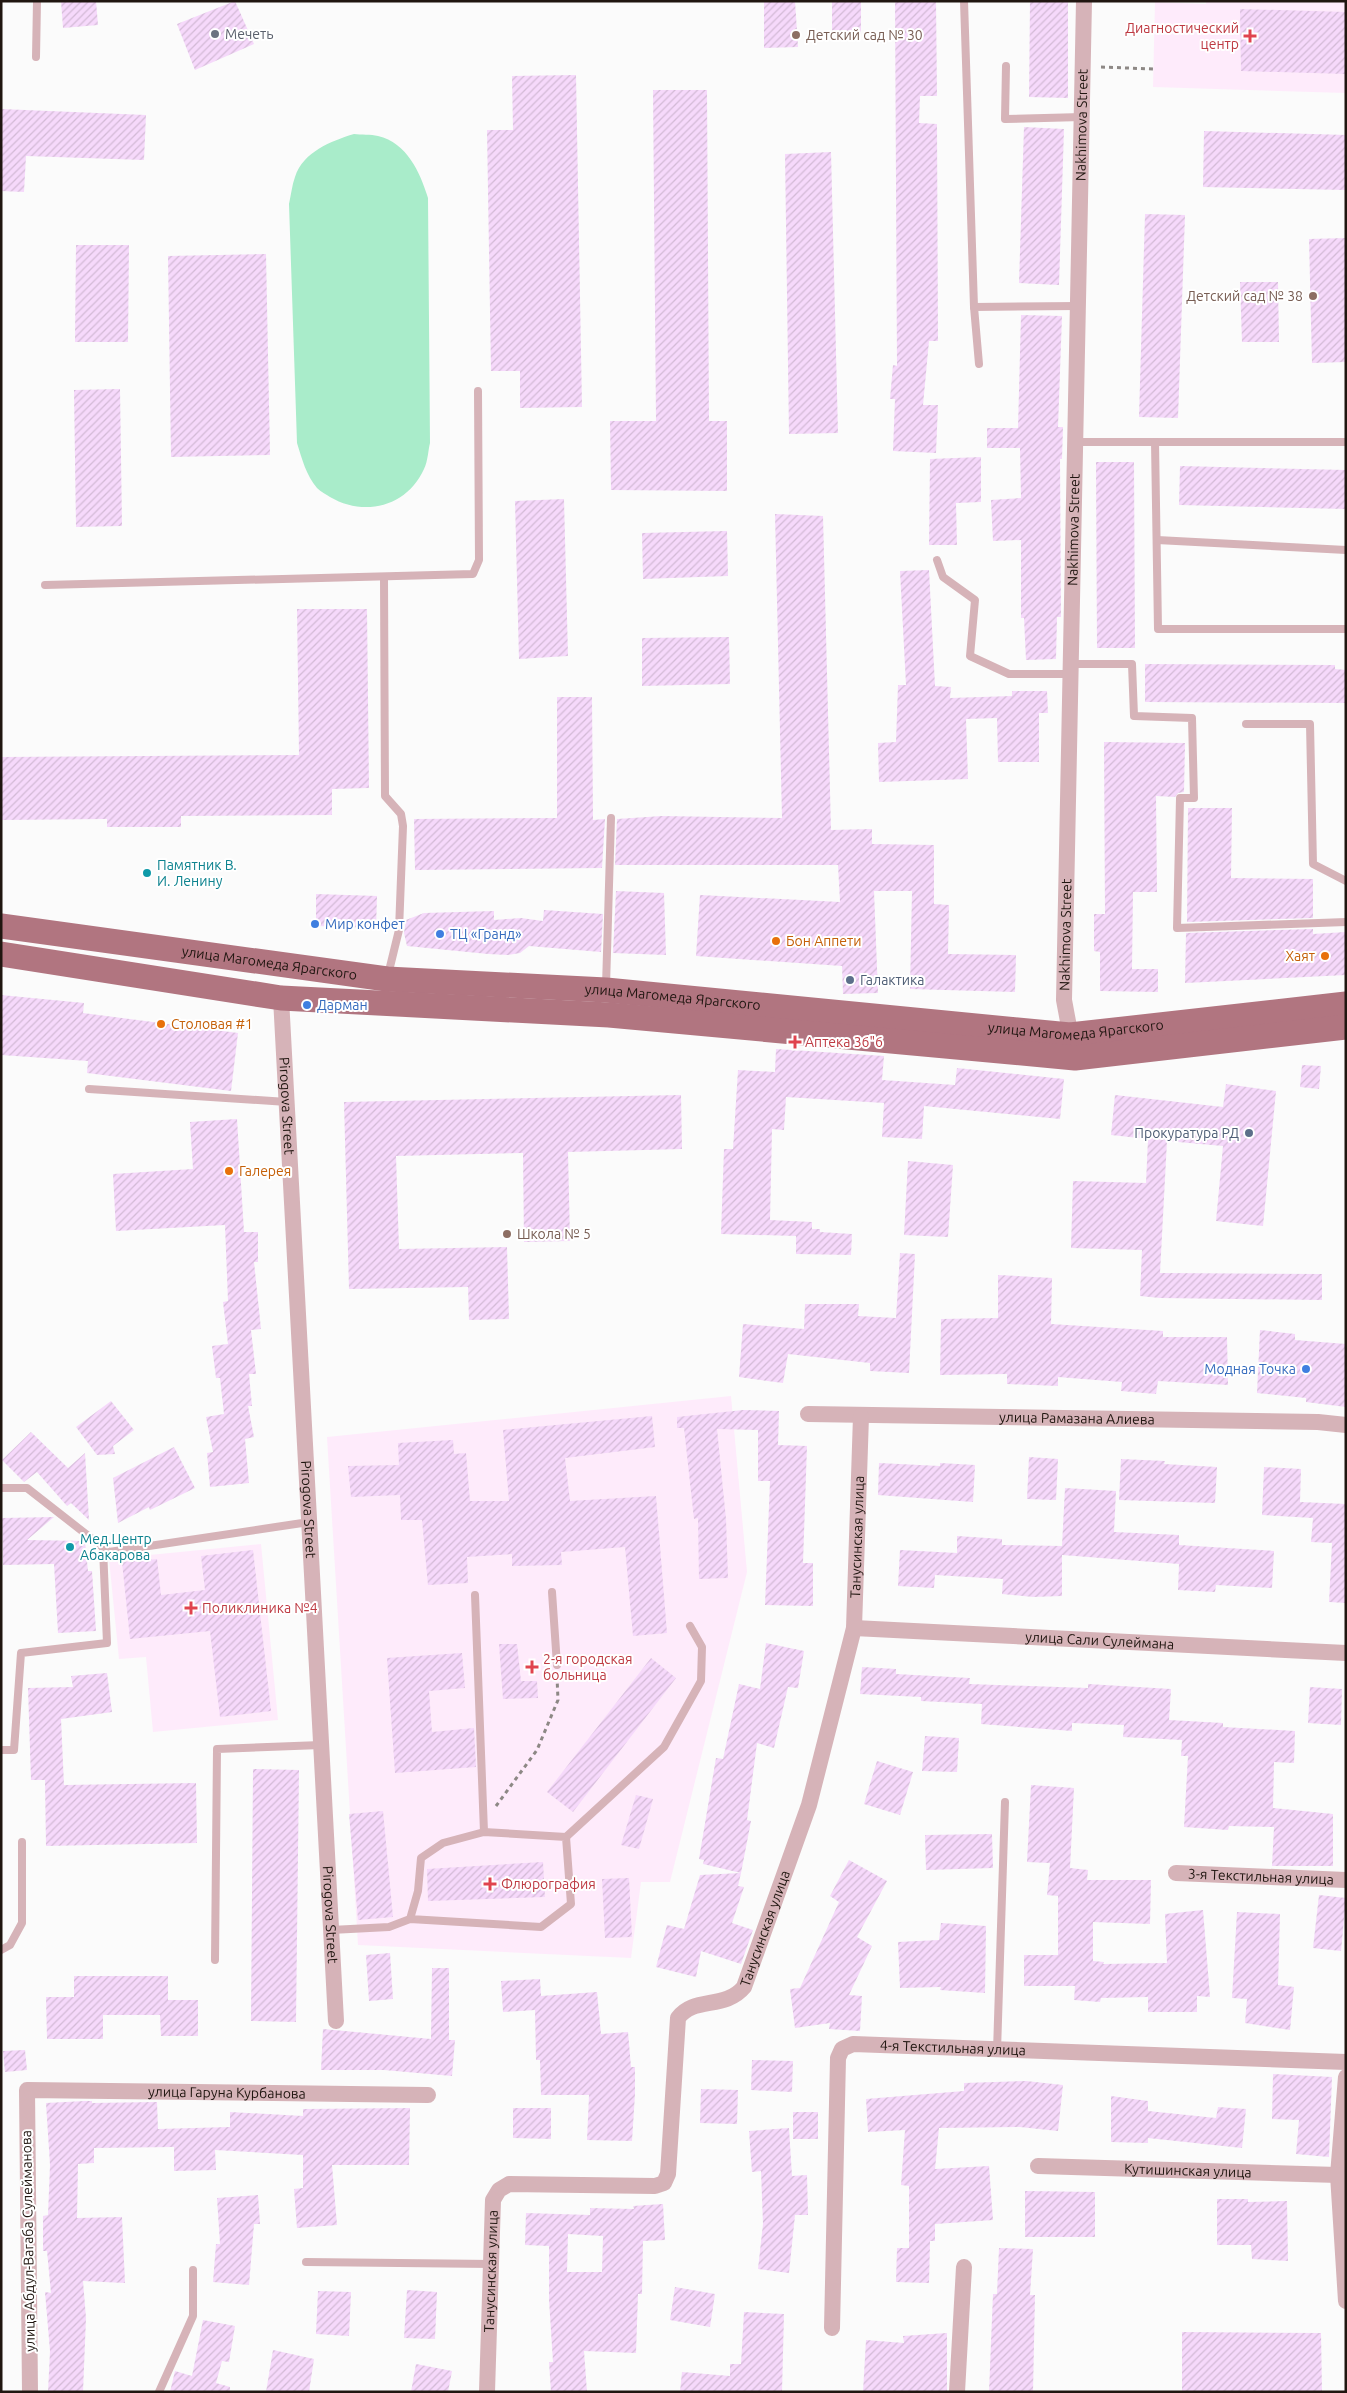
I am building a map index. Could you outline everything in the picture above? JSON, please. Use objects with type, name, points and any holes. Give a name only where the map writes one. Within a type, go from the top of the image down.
[{"type":"main road","name":"улица Магомеда Ярагского","points":[[1,926],[388,991],[608,1003],[1073,1046],[1346,1027]]},
{"type":"main road","name":"улица Магомеда Ярагского","points":[[1,954],[281,998],[388,991]]},
{"type":"main road","name":"улица Магомеда Ярагского","points":[[1073,1046],[1346,1004]]},
{"type":"street","name":"Nakhimova Street","points":[[1073,1046],[1064,1000],[1084,1]]},
{"type":"street","name":"Pirogova Street","points":[[281,998],[336,2021]]},
{"type":"street","name":"улица Рамазана Алиева","points":[[808,1414],[1318,1422],[1346,1425]]},
{"type":"street","name":"Танусинская улица","points":[[487,2392],[493,2200],[499,2190],[509,2184],[655,2186],[664,2183],[668,2174],[678,2018],[684,2011],[692,2007],[726,2001],[737,1996],[744,1987],[809,1805],[854,1628],[861,1416]]},
{"type":"street","name":"улица Сали Сулеймана","points":[[854,1628],[1346,1653]]},
{"type":"street","name":"3-я Текстильная улица","points":[[1176,1873],[1346,1880]]},
{"type":"street","name":"4-я Текстильная улица","points":[[832,2328],[838,2058],[842,2049],[853,2044],[1346,2062]]},
{"type":"street","points":[[1346,2078],[1338,2175],[1346,2302]]},
{"type":"street","name":"улица Гаруна Курбанова","points":[[27,2090],[428,2095]]},
{"type":"street","name":"улица Абдул-Вагаба Сулейманова","points":[[27,2090],[30,2392]]},
{"type":"street","name":"Кутишинская улица","points":[[1038,2166],[1338,2175]]},
{"type":"street","points":[[957,2392],[964,2266]]},
{"type":"lane","points":[[36,57],[37,1]]},
{"type":"lane","points":[[964,1],[974,307],[979,364]]},
{"type":"lane","points":[[1006,66],[1005,119],[1082,117]]},
{"type":"lane","points":[[974,307],[1078,306]]},
{"type":"lane","points":[[45,586],[470,575],[475,572],[479,560],[478,391]]},
{"type":"lane","points":[[1075,442],[1346,442]]},
{"type":"lane","points":[[1156,442],[1158,629],[1346,629]]},
{"type":"lane","points":[[1157,540],[1346,550]]},
{"type":"lane","points":[[937,560],[943,577],[975,600],[970,656],[1010,674],[1132,664],[1134,716],[1192,718],[1194,798],[1180,798],[1177,928],[1346,922]]},
{"type":"lane","points":[[384,578],[385,796],[401,814],[403,826],[400,930],[388,991]]},
{"type":"lane","points":[[1246,724],[1310,724],[1313,864],[1346,881]]},
{"type":"lane","points":[[608,1003],[611,818]]},
{"type":"lane","points":[[89,1089],[287,1102]]},
{"type":"lane","points":[[1,1488],[27,1488],[109,1552],[309,1522]]},
{"type":"lane","points":[[1,1750],[14,1750],[21,1653],[106,1643],[103,1548]]},
{"type":"lane","points":[[552,1592],[557,1665]]},
{"type":"lane","points":[[475,1595],[484,1832]]},
{"type":"lane","points":[[410,1919],[418,1891],[421,1858],[443,1843],[484,1832],[566,1837],[664,1747],[701,1681],[702,1647],[690,1626]]},
{"type":"lane","points":[[214,1960],[217,1749],[321,1745]]},
{"type":"lane","points":[[997,2050],[1005,1802]]},
{"type":"lane","points":[[331,1930],[389,1927],[410,1919],[542,1927],[571,1904],[566,1837]]},
{"type":"lane","points":[[1,1950],[10,1945],[22,1923],[22,1842]]},
{"type":"lane","points":[[306,2262],[492,2264]]},
{"type":"lane","points":[[159,2392],[193,2316],[194,2270]]},
{"type":"path","points":[[1083,66],[1154,69]]},
{"type":"path","points":[[484,1822],[537,1750],[558,1700],[557,1665]]},
{"type":"shaded area","name":"Диагностический центр","points":[[1206,1],[1346,1],[1346,93],[1153,87],[1155,2],[1206,4]]},
{"type":"shaded area","name":"2-я городская больница","points":[[731,1396],[747,1572],[670,1882],[641,1882],[631,1958],[358,1945],[327,1437]]},
{"type":"shaded area","name":"Поликлиника №4","points":[[261,1544],[278,1720],[153,1732],[146,1657],[119,1659],[109,1559]]},
{"type":"green space","points":[[354,134],[378,136],[397,145],[411,160],[421,178],[428,198],[430,443],[427,459],[424,469],[407,492],[396,500],[370,507],[343,503],[319,489],[307,472],[297,443],[289,204],[292,187],[299,168],[311,154],[327,144]]},
{"type":"building","points":[[61,1],[96,1],[98,25],[63,28]]},
{"type":"building","name":"Мечеть","points":[[235,1],[254,44],[195,70],[177,24]]},
{"type":"building","points":[[764,1],[795,1],[798,47],[764,48]]},
{"type":"building","points":[[832,1],[861,1],[861,34],[832,34]]},
{"type":"building","points":[[895,1],[936,1],[937,96],[920,96],[919,123],[937,124],[938,341],[929,341],[923,405],[938,405],[936,453],[893,451],[895,399],[890,399],[893,365],[897,366]]},
{"type":"building","points":[[1030,1],[1068,1],[1068,98],[1029,97]]},
{"type":"building","points":[[1240,9],[1346,12],[1346,74],[1241,71]]},
{"type":"building","points":[[576,75],[582,407],[520,408],[520,371],[491,371],[487,130],[513,130],[512,76]]},
{"type":"building","points":[[653,90],[707,90],[709,421],[727,421],[727,491],[611,490],[610,421],[656,421]]},
{"type":"building","points":[[1,109],[146,115],[144,160],[26,156],[24,192],[1,191]]},
{"type":"building","points":[[1024,127],[1064,129],[1059,285],[1019,283]]},
{"type":"building","points":[[1204,131],[1346,135],[1346,190],[1203,187]]},
{"type":"building","points":[[831,152],[838,433],[789,434],[785,154]]},
{"type":"building","points":[[1145,214],[1185,215],[1178,418],[1139,417]]},
{"type":"building","points":[[1346,238],[1346,362],[1312,363],[1309,239]]},
{"type":"building","points":[[76,245],[129,245],[128,342],[75,342]]},
{"type":"building","points":[[266,254],[270,455],[171,457],[168,256]]},
{"type":"building","points":[[1240,282],[1278,282],[1279,342],[1242,342]]},
{"type":"building","points":[[1021,315],[1062,316],[1058,427],[1063,427],[1062,459],[1060,459],[1061,617],[1057,617],[1056,659],[1026,660],[1024,618],[1021,618],[1021,540],[993,541],[991,500],[1021,498],[1020,448],[987,448],[987,428],[1018,428]]},
{"type":"building","points":[[120,389],[122,526],[76,527],[74,390]]},
{"type":"building","points":[[981,457],[981,502],[956,503],[957,545],[929,545],[930,459]]},
{"type":"building","points":[[1096,462],[1134,462],[1135,648],[1097,648]]},
{"type":"building","points":[[1180,466],[1346,470],[1346,509],[1179,505]]},
{"type":"building","points":[[564,499],[568,656],[519,659],[515,501]]},
{"type":"building","points":[[775,514],[823,516],[831,830],[872,829],[872,844],[934,845],[934,904],[949,905],[948,954],[1016,955],[1015,992],[910,989],[912,891],[874,891],[878,993],[843,994],[842,966],[696,956],[700,895],[840,902],[838,865],[615,865],[617,819],[662,816],[782,818]]},
{"type":"building","points":[[727,531],[728,576],[643,579],[642,533]]},
{"type":"building","points":[[929,570],[935,686],[951,687],[950,698],[1012,696],[1012,691],[1047,691],[1048,713],[1039,713],[1039,762],[998,762],[997,718],[966,719],[968,779],[879,782],[878,743],[896,742],[898,685],[906,685],[900,571]]},
{"type":"building","points":[[297,609],[367,609],[369,788],[332,789],[332,815],[181,816],[181,827],[107,827],[107,819],[1,820],[1,757],[299,755]]},
{"type":"building","points":[[729,637],[730,684],[642,686],[642,638]]},
{"type":"building","points":[[1145,664],[1335,665],[1335,669],[1346,670],[1346,703],[1145,702]]},
{"type":"building","points":[[557,697],[592,697],[593,820],[605,819],[602,868],[415,870],[414,819],[557,818]]},
{"type":"building","points":[[1104,742],[1185,743],[1184,792],[1178,793],[1175,797],[1156,796],[1157,892],[1133,892],[1132,969],[1158,969],[1158,992],[1100,991],[1100,952],[1094,951],[1094,914],[1105,914]]},
{"type":"building","points":[[1188,808],[1232,808],[1231,878],[1313,879],[1313,918],[1187,922]]},
{"type":"building","points":[[616,891],[664,893],[666,955],[613,953]]},
{"type":"building","points":[[316,894],[377,896],[376,928],[316,926]]},
{"type":"building","points":[[544,910],[603,914],[601,952],[529,946],[520,953],[508,955],[488,954],[407,946],[404,933],[406,920],[424,913],[494,911],[494,920],[521,918],[543,921]]},
{"type":"building","points":[[1313,929],[1313,934],[1346,932],[1346,975],[1185,983],[1186,933]]},
{"type":"building","points":[[1,995],[84,1003],[83,1013],[238,1033],[231,1091],[87,1073],[88,1061],[1,1055]]},
{"type":"building","points":[[776,1049],[884,1056],[882,1080],[955,1085],[957,1068],[1064,1079],[1060,1119],[924,1106],[922,1139],[882,1137],[884,1103],[786,1097],[784,1130],[772,1129],[770,1220],[812,1222],[812,1229],[820,1229],[820,1232],[852,1234],[851,1255],[796,1254],[796,1236],[721,1234],[724,1149],[733,1149],[738,1070],[775,1072]]},
{"type":"building","points":[[1302,1065],[1321,1066],[1319,1089],[1300,1087]]},
{"type":"building","points":[[1226,1084],[1276,1091],[1263,1226],[1216,1221],[1223,1146],[1167,1141],[1160,1273],[1322,1274],[1322,1300],[1160,1298],[1140,1296],[1142,1250],[1071,1248],[1073,1181],[1146,1183],[1148,1139],[1111,1135],[1115,1095],[1223,1107]]},
{"type":"building","points":[[681,1095],[682,1149],[568,1152],[570,1241],[524,1242],[523,1153],[396,1156],[399,1249],[507,1247],[509,1319],[469,1320],[468,1287],[349,1289],[344,1102]]},
{"type":"building","points":[[237,1119],[244,1232],[258,1232],[258,1262],[254,1262],[261,1329],[251,1330],[256,1374],[249,1374],[252,1406],[248,1406],[254,1437],[245,1439],[249,1483],[210,1487],[207,1453],[213,1452],[206,1417],[224,1414],[220,1378],[216,1378],[212,1346],[228,1344],[223,1302],[228,1301],[225,1225],[116,1231],[113,1174],[193,1169],[190,1122]]},
{"type":"building","points":[[908,1161],[953,1165],[948,1237],[904,1235]]},
{"type":"building","points":[[900,1253],[915,1254],[909,1373],[870,1371],[870,1363],[788,1354],[783,1383],[739,1377],[743,1324],[804,1329],[805,1304],[859,1304],[858,1316],[896,1318]]},
{"type":"building","points":[[998,1275],[1052,1278],[1051,1324],[1163,1331],[1163,1337],[1227,1337],[1228,1385],[1158,1381],[1156,1394],[1121,1391],[1122,1382],[1058,1377],[1058,1386],[1007,1384],[1007,1374],[940,1375],[941,1319],[998,1318]]},
{"type":"building","points":[[1260,1330],[1295,1334],[1295,1340],[1346,1344],[1346,1407],[1306,1402],[1306,1398],[1257,1393]]},
{"type":"building","points":[[111,1401],[134,1430],[113,1446],[115,1454],[97,1455],[76,1427]]},
{"type":"building","points":[[743,1410],[779,1411],[778,1445],[807,1446],[803,1563],[813,1563],[813,1606],[765,1605],[770,1481],[758,1481],[758,1430],[717,1429],[726,1519],[728,1578],[699,1579],[698,1518],[694,1519],[684,1428],[677,1428],[677,1417]]},
{"type":"building","points":[[652,1416],[655,1447],[565,1458],[570,1501],[656,1496],[667,1633],[633,1636],[625,1547],[561,1552],[562,1565],[512,1566],[512,1554],[467,1557],[468,1583],[428,1585],[422,1520],[401,1520],[400,1495],[351,1497],[348,1466],[399,1465],[398,1443],[453,1440],[454,1454],[466,1453],[470,1501],[509,1501],[503,1430]]},
{"type":"building","points":[[31,1432],[68,1468],[85,1453],[89,1520],[71,1503],[67,1506],[37,1472],[24,1482],[2,1460]]},
{"type":"building","points":[[174,1447],[195,1488],[150,1510],[149,1507],[118,1523],[113,1478]]},
{"type":"building","points":[[1029,1457],[1058,1459],[1056,1500],[1027,1499]]},
{"type":"building","points":[[1121,1459],[1165,1461],[1164,1464],[1217,1467],[1215,1503],[1119,1500]]},
{"type":"building","points":[[879,1463],[940,1466],[940,1463],[975,1465],[973,1502],[878,1495]]},
{"type":"building","points":[[1264,1467],[1301,1469],[1300,1502],[1346,1504],[1346,1603],[1329,1602],[1332,1543],[1311,1542],[1313,1518],[1262,1515]]},
{"type":"building","points":[[1065,1488],[1116,1491],[1114,1532],[1179,1535],[1179,1545],[1274,1551],[1272,1588],[1216,1585],[1215,1592],[1178,1590],[1179,1564],[1062,1555],[1062,1596],[1033,1597],[1002,1594],[1003,1579],[935,1575],[934,1588],[898,1586],[900,1550],[957,1553],[957,1536],[1002,1539],[1002,1545],[1062,1546]]},
{"type":"building","points":[[54,1517],[27,1540],[85,1541],[88,1571],[92,1571],[96,1631],[58,1633],[54,1564],[3,1565],[2,1518]]},
{"type":"building","points":[[253,1550],[271,1711],[220,1717],[210,1631],[130,1639],[122,1562],[157,1559],[161,1595],[205,1590],[201,1556]]},
{"type":"building","points":[[766,1643],[804,1651],[798,1688],[788,1687],[774,1748],[757,1743],[747,1820],[751,1821],[741,1873],[703,1864],[704,1860],[699,1859],[716,1758],[723,1759],[739,1684],[760,1689]]},
{"type":"building","points":[[499,1644],[517,1644],[521,1681],[537,1681],[538,1698],[503,1699]]},
{"type":"building","points":[[462,1653],[465,1688],[429,1691],[432,1732],[474,1728],[476,1767],[395,1773],[387,1658]]},
{"type":"building","points":[[651,1658],[676,1678],[573,1812],[547,1792]]},
{"type":"building","points":[[862,1667],[896,1669],[896,1674],[970,1678],[969,1684],[1088,1688],[1088,1684],[1171,1689],[1169,1720],[1223,1723],[1223,1727],[1295,1731],[1294,1763],[1274,1762],[1273,1808],[1333,1814],[1333,1866],[1272,1866],[1274,1827],[1229,1826],[1228,1830],[1184,1827],[1188,1756],[1181,1756],[1182,1740],[1123,1737],[1124,1725],[1072,1723],[1072,1731],[981,1724],[982,1704],[921,1701],[921,1697],[860,1694]]},
{"type":"building","points":[[107,1673],[112,1712],[61,1719],[64,1785],[196,1783],[197,1843],[46,1846],[45,1780],[31,1780],[28,1688],[73,1687],[71,1676]]},
{"type":"building","points":[[1310,1687],[1342,1689],[1341,1725],[1308,1723]]},
{"type":"building","points":[[925,1736],[959,1738],[957,1772],[922,1771]]},
{"type":"building","points":[[877,1761],[913,1772],[900,1815],[864,1804]]},
{"type":"building","points":[[253,1769],[299,1770],[296,2022],[251,2021]]},
{"type":"building","points":[[1031,1785],[1074,1788],[1070,1868],[1088,1870],[1087,1880],[1151,1880],[1150,1924],[1093,1922],[1093,1961],[1104,1962],[1103,1964],[1167,1963],[1165,1914],[1203,1910],[1210,1997],[1197,1996],[1197,2012],[1148,2012],[1148,1997],[1101,1998],[1100,2002],[1074,2000],[1075,1986],[1024,1986],[1024,1955],[1058,1955],[1058,1896],[1047,1895],[1050,1863],[1027,1862]]},
{"type":"building","points":[[636,1795],[653,1799],[639,1849],[621,1845]]},
{"type":"building","points":[[383,1811],[393,1917],[358,1920],[349,1814]]},
{"type":"building","points":[[992,1834],[993,1868],[926,1870],[925,1835]]},
{"type":"building","points":[[849,1860],[887,1881],[857,1937],[872,1946],[849,1995],[862,1996],[860,2031],[829,2029],[830,2023],[795,2028],[790,1989],[800,1988],[839,1902],[830,1896]]},
{"type":"building","points":[[543,1862],[545,1897],[428,1901],[427,1869]]},
{"type":"building","points":[[741,1873],[738,1886],[744,1887],[732,1923],[753,1930],[741,1964],[701,1951],[696,1977],[656,1967],[667,1925],[684,1929],[700,1875]]},
{"type":"building","points":[[629,1878],[632,1937],[605,1938],[602,1879]]},
{"type":"building","points":[[1319,1895],[1346,1898],[1341,1951],[1313,1948]]},
{"type":"building","points":[[1237,1912],[1280,1914],[1278,1985],[1294,1987],[1290,2030],[1245,2023],[1247,1999],[1232,1998]]},
{"type":"building","points":[[941,1923],[986,1926],[985,1993],[940,1990],[941,1987],[900,1988],[898,1942],[939,1940]]},
{"type":"building","points":[[390,1953],[393,1999],[369,2001],[366,1955]]},
{"type":"building","points":[[432,1968],[449,1968],[449,2040],[455,2040],[452,2076],[384,2070],[321,2070],[323,2029],[431,2039]]},
{"type":"building","points":[[74,1976],[168,1976],[168,2000],[198,2000],[198,2036],[161,2036],[160,2015],[103,2015],[103,2039],[47,2039],[46,1997],[74,1997]]},
{"type":"building","points":[[540,1979],[541,1996],[597,1992],[601,2034],[628,2032],[631,2067],[635,2067],[632,2141],[587,2140],[589,2095],[541,2095],[540,2060],[536,2060],[535,2010],[503,2012],[501,1981]]},
{"type":"building","points":[[25,2050],[27,2070],[5,2072],[3,2051]]},
{"type":"building","points":[[752,2060],[793,2061],[792,2092],[751,2090]]},
{"type":"building","points":[[1273,2074],[1332,2077],[1329,2157],[1296,2154],[1299,2120],[1272,2119]]},
{"type":"building","points":[[1026,2081],[1063,2085],[1058,2131],[1020,2127],[939,2128],[935,2169],[989,2166],[993,2220],[935,2224],[935,2241],[930,2241],[929,2283],[896,2282],[897,2248],[909,2248],[909,2186],[901,2185],[905,2130],[868,2132],[866,2099],[964,2091],[964,2083]]},
{"type":"building","points":[[701,2089],[738,2090],[737,2124],[700,2123]]},
{"type":"building","points":[[1111,2096],[1148,2101],[1148,2111],[1216,2118],[1218,2107],[1246,2109],[1242,2148],[1148,2138],[1148,2143],[1111,2142]]},
{"type":"building","points":[[92,2101],[92,2103],[157,2102],[158,2129],[230,2127],[230,2112],[303,2116],[303,2109],[410,2108],[409,2165],[332,2165],[337,2225],[297,2228],[294,2189],[303,2188],[303,2155],[215,2150],[216,2170],[174,2171],[174,2147],[94,2148],[94,2163],[78,2164],[77,2218],[122,2217],[125,2283],[83,2281],[86,2318],[83,2392],[48,2392],[50,2351],[45,2292],[51,2293],[47,2251],[43,2251],[43,2216],[48,2215],[50,2165],[46,2103]]},
{"type":"building","points":[[513,2108],[551,2108],[551,2139],[513,2138]]},
{"type":"building","points":[[793,2112],[818,2112],[818,2139],[793,2139]]},
{"type":"building","points":[[789,2128],[792,2176],[807,2175],[808,2215],[795,2215],[789,2273],[758,2269],[763,2224],[761,2171],[752,2172],[749,2131]]},
{"type":"building","points":[[1025,2191],[1095,2192],[1095,2237],[1025,2237]]},
{"type":"building","points":[[258,2195],[260,2224],[254,2224],[249,2285],[213,2282],[216,2244],[220,2244],[217,2198]]},
{"type":"building","points":[[1217,2199],[1248,2199],[1248,2202],[1287,2201],[1288,2261],[1252,2259],[1251,2245],[1217,2245]]},
{"type":"building","points":[[663,2204],[665,2240],[643,2241],[642,2294],[638,2294],[636,2353],[584,2351],[587,2392],[551,2392],[549,2362],[553,2362],[549,2300],[549,2246],[525,2245],[526,2213],[590,2215],[590,2208],[634,2209],[633,2206]],"holes":[[[568,2234],[603,2236],[602,2272],[567,2272]]]},
{"type":"building","points":[[999,2248],[1033,2249],[1030,2295],[1035,2295],[1033,2392],[989,2392],[993,2294],[997,2294]]},
{"type":"building","points":[[675,2287],[715,2294],[710,2327],[670,2320]]},
{"type":"building","points":[[407,2290],[437,2292],[435,2339],[404,2338]]},
{"type":"building","points":[[318,2291],[351,2292],[349,2336],[316,2334]]},
{"type":"building","points":[[744,2312],[784,2314],[782,2392],[680,2392],[682,2372],[730,2376],[730,2364],[741,2364]]},
{"type":"building","points":[[203,2320],[235,2326],[229,2362],[222,2361],[216,2383],[230,2387],[230,2392],[170,2392],[175,2371],[192,2376]]},
{"type":"building","points":[[1182,2332],[1321,2333],[1322,2392],[1182,2392]]},
{"type":"building","points":[[947,2333],[947,2392],[863,2392],[866,2340],[904,2343],[903,2336]]},
{"type":"building","points":[[273,2350],[314,2359],[309,2392],[266,2392]]},
{"type":"building","points":[[416,2364],[452,2371],[448,2392],[411,2392]]},
{"type":"place","name":"Мечеть","points":[[215,34]]},
{"type":"place","name":"Детский сад № 30","points":[[796,35]]},
{"type":"place","name":"Диагностический центр","points":[[1250,36]]},
{"type":"place","name":"Детский сад № 38","points":[[1313,296]]},
{"type":"place","name":"Памятник В. И. Ленину","points":[[147,873]]},
{"type":"place","name":"Мир конфет","points":[[315,924]]},
{"type":"place","name":"ТЦ «Гранд»","points":[[440,934]]},
{"type":"place","name":"Бон Аппети","points":[[776,941]]},
{"type":"place","name":"Хаят","points":[[1325,956]]},
{"type":"place","name":"Галактика","points":[[850,980]]},
{"type":"place","name":"Дарман","points":[[307,1005]]},
{"type":"place","name":"Столовая #1","points":[[161,1024]]},
{"type":"place","name":"Аптека 36\"6","points":[[795,1042]]},
{"type":"place","name":"Прокуратура РД","points":[[1249,1133]]},
{"type":"place","name":"Галерея","points":[[229,1171]]},
{"type":"place","name":"Школа № 5","points":[[507,1234]]},
{"type":"place","name":"Модная Точка","points":[[1306,1369]]},
{"type":"place","name":"Мед.Центр Абакарова","points":[[70,1547]]},
{"type":"place","name":"Поликлиника №4","points":[[191,1608]]},
{"type":"place","name":"2-я городская больница","points":[[532,1667]]},
{"type":"place","name":"Флюрография","points":[[490,1884]]}]
